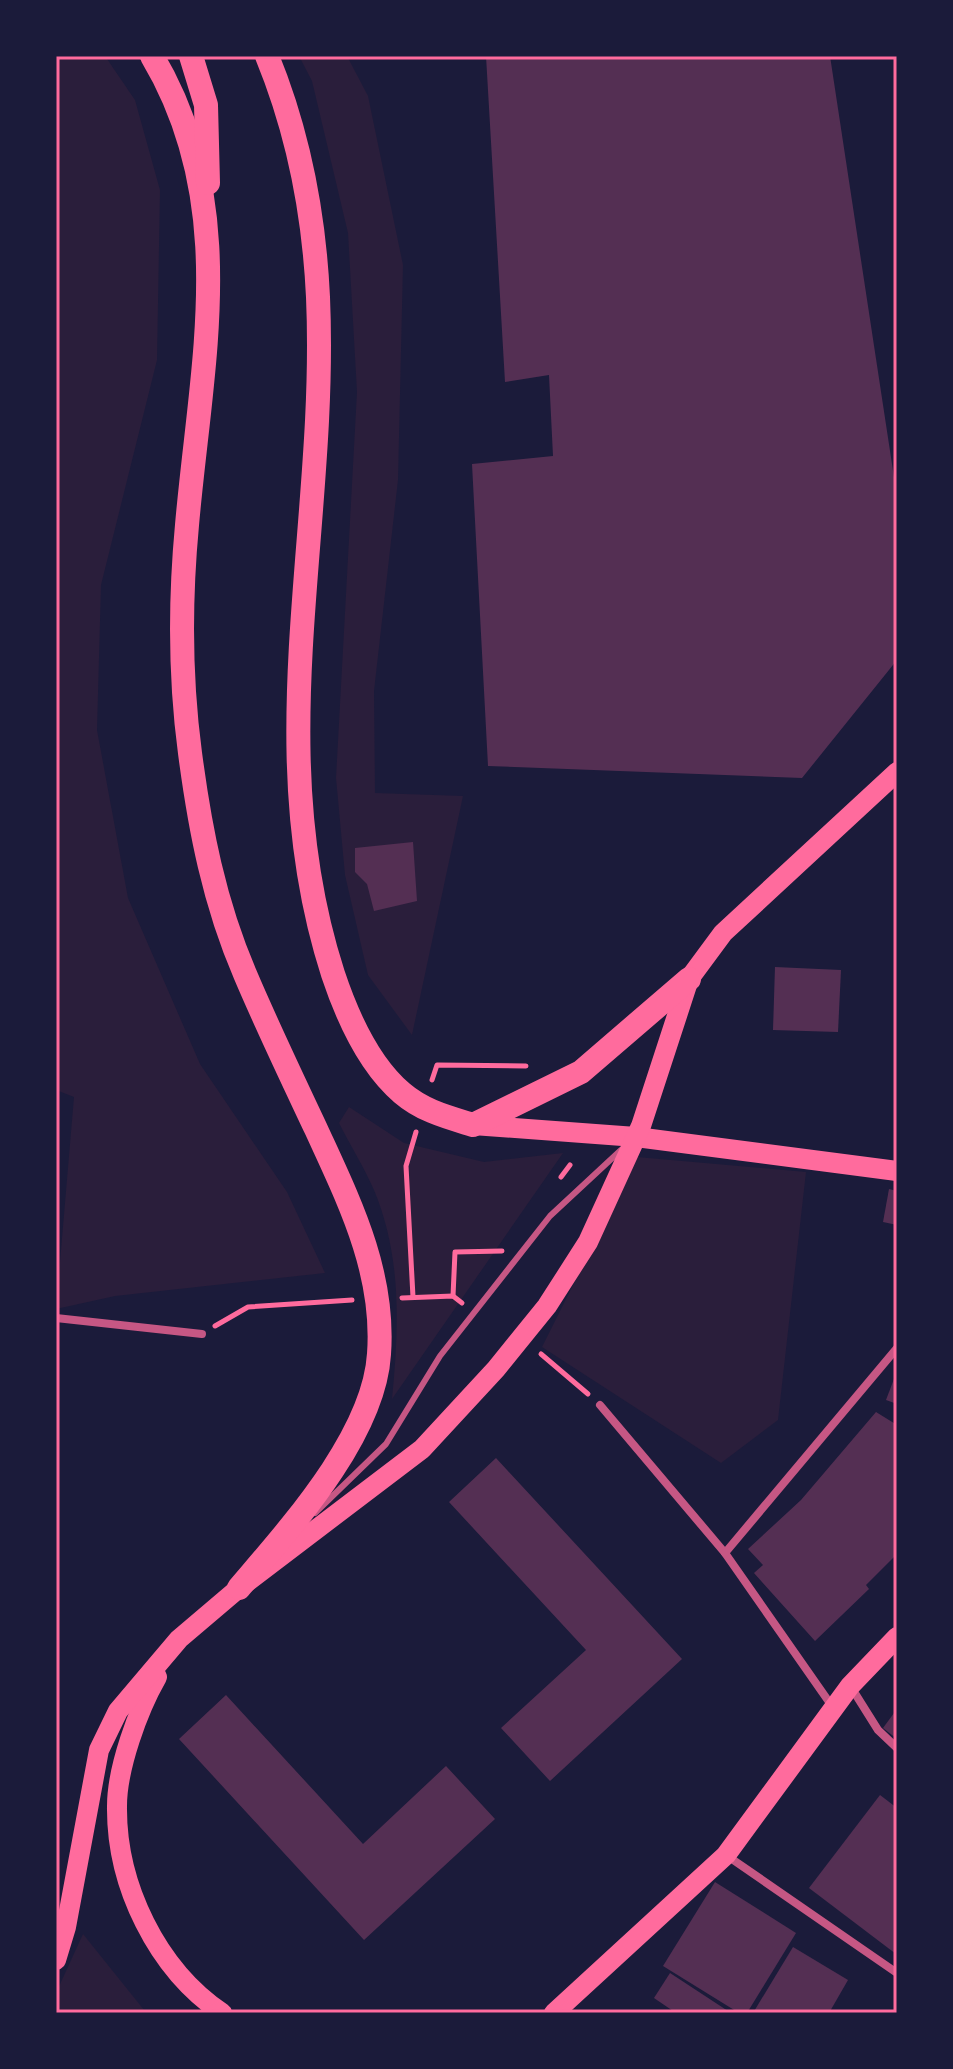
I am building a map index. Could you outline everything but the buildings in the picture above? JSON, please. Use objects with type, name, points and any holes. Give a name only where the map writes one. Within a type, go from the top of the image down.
[{"type":"highway","points":[[152,56],[176,96],[209,224]]},
{"type":"highway","points":[[191,56],[206,105],[209,224],[208,348],[187,526],[182,623],[189,748],[208,869],[243,970],[352,1207],[369,1257],[378,1302],[379,1358],[349,1447],[239,1588]]},
{"type":"highway","points":[[267,56],[300,155],[312,213],[318,298],[317,380],[297,713],[300,820],[312,889],[346,1012],[375,1062],[401,1092],[429,1112],[473,1125],[581,1072],[689,979]]},
{"type":"main road","points":[[56,1960],[99,1750],[118,1711],[179,1639],[239,1588],[422,1449],[496,1369],[547,1306],[588,1242],[636,1137],[689,979],[723,933],[897,772]]},
{"type":"main road","points":[[855,813],[897,786]]},
{"type":"main road","points":[[473,1125],[636,1137],[897,1171]]},
{"type":"main road","points":[[554,2013],[726,1855],[850,1686],[897,1637]]},
{"type":"main road","points":[[179,1639],[151,1687],[129,1743],[116,1805],[123,1858],[134,1902],[182,1978],[222,2013]]},
{"type":"street","points":[[56,1318],[202,1334]]},
{"type":"street","points":[[725,1553],[897,1348]]},
{"type":"street","points":[[600,1405],[725,1553],[834,1709]]},
{"type":"street","points":[[850,1686],[878,1730],[897,1748]]},
{"type":"street","points":[[726,1855],[897,1973]]},
{"type":"lane","points":[[239,1588],[386,1444],[440,1356],[550,1216],[636,1137]]},
{"type":"path","points":[[428,1094],[437,1065],[513,1068]]},
{"type":"path","points":[[413,1297],[406,1166],[419,1123]]},
{"type":"path","points":[[453,1296],[455,1252],[504,1251]]},
{"type":"path","points":[[398,1298],[453,1296],[465,1305]]},
{"type":"path","points":[[202,1334],[248,1307],[355,1300]]},
{"type":"path","points":[[529,1346],[555,1363],[600,1405]]},
{"type":"shaded area","points":[[56,56],[105,56],[135,100],[160,190],[157,360],[101,585],[97,730],[128,898],[200,1064],[287,1192],[325,1273],[115,1296],[56,1309],[74,1097],[56,1090]]},
{"type":"shaded area","points":[[299,56],[347,56],[368,96],[403,265],[398,480],[374,691],[375,793],[463,796],[412,1035],[368,975],[345,875],[336,778],[357,392],[348,233],[312,81]]},
{"type":"shaded area","points":[[349,1107],[404,1143],[484,1162],[563,1153],[392,1399],[397,1319],[394,1267],[390,1241],[374,1190],[339,1123]]},
{"type":"shaded area","points":[[637,1157],[806,1172],[778,1420],[721,1463],[542,1347]]},
{"type":"shaded area","points":[[83,1934],[148,2013],[56,2013],[56,1993]]}]
